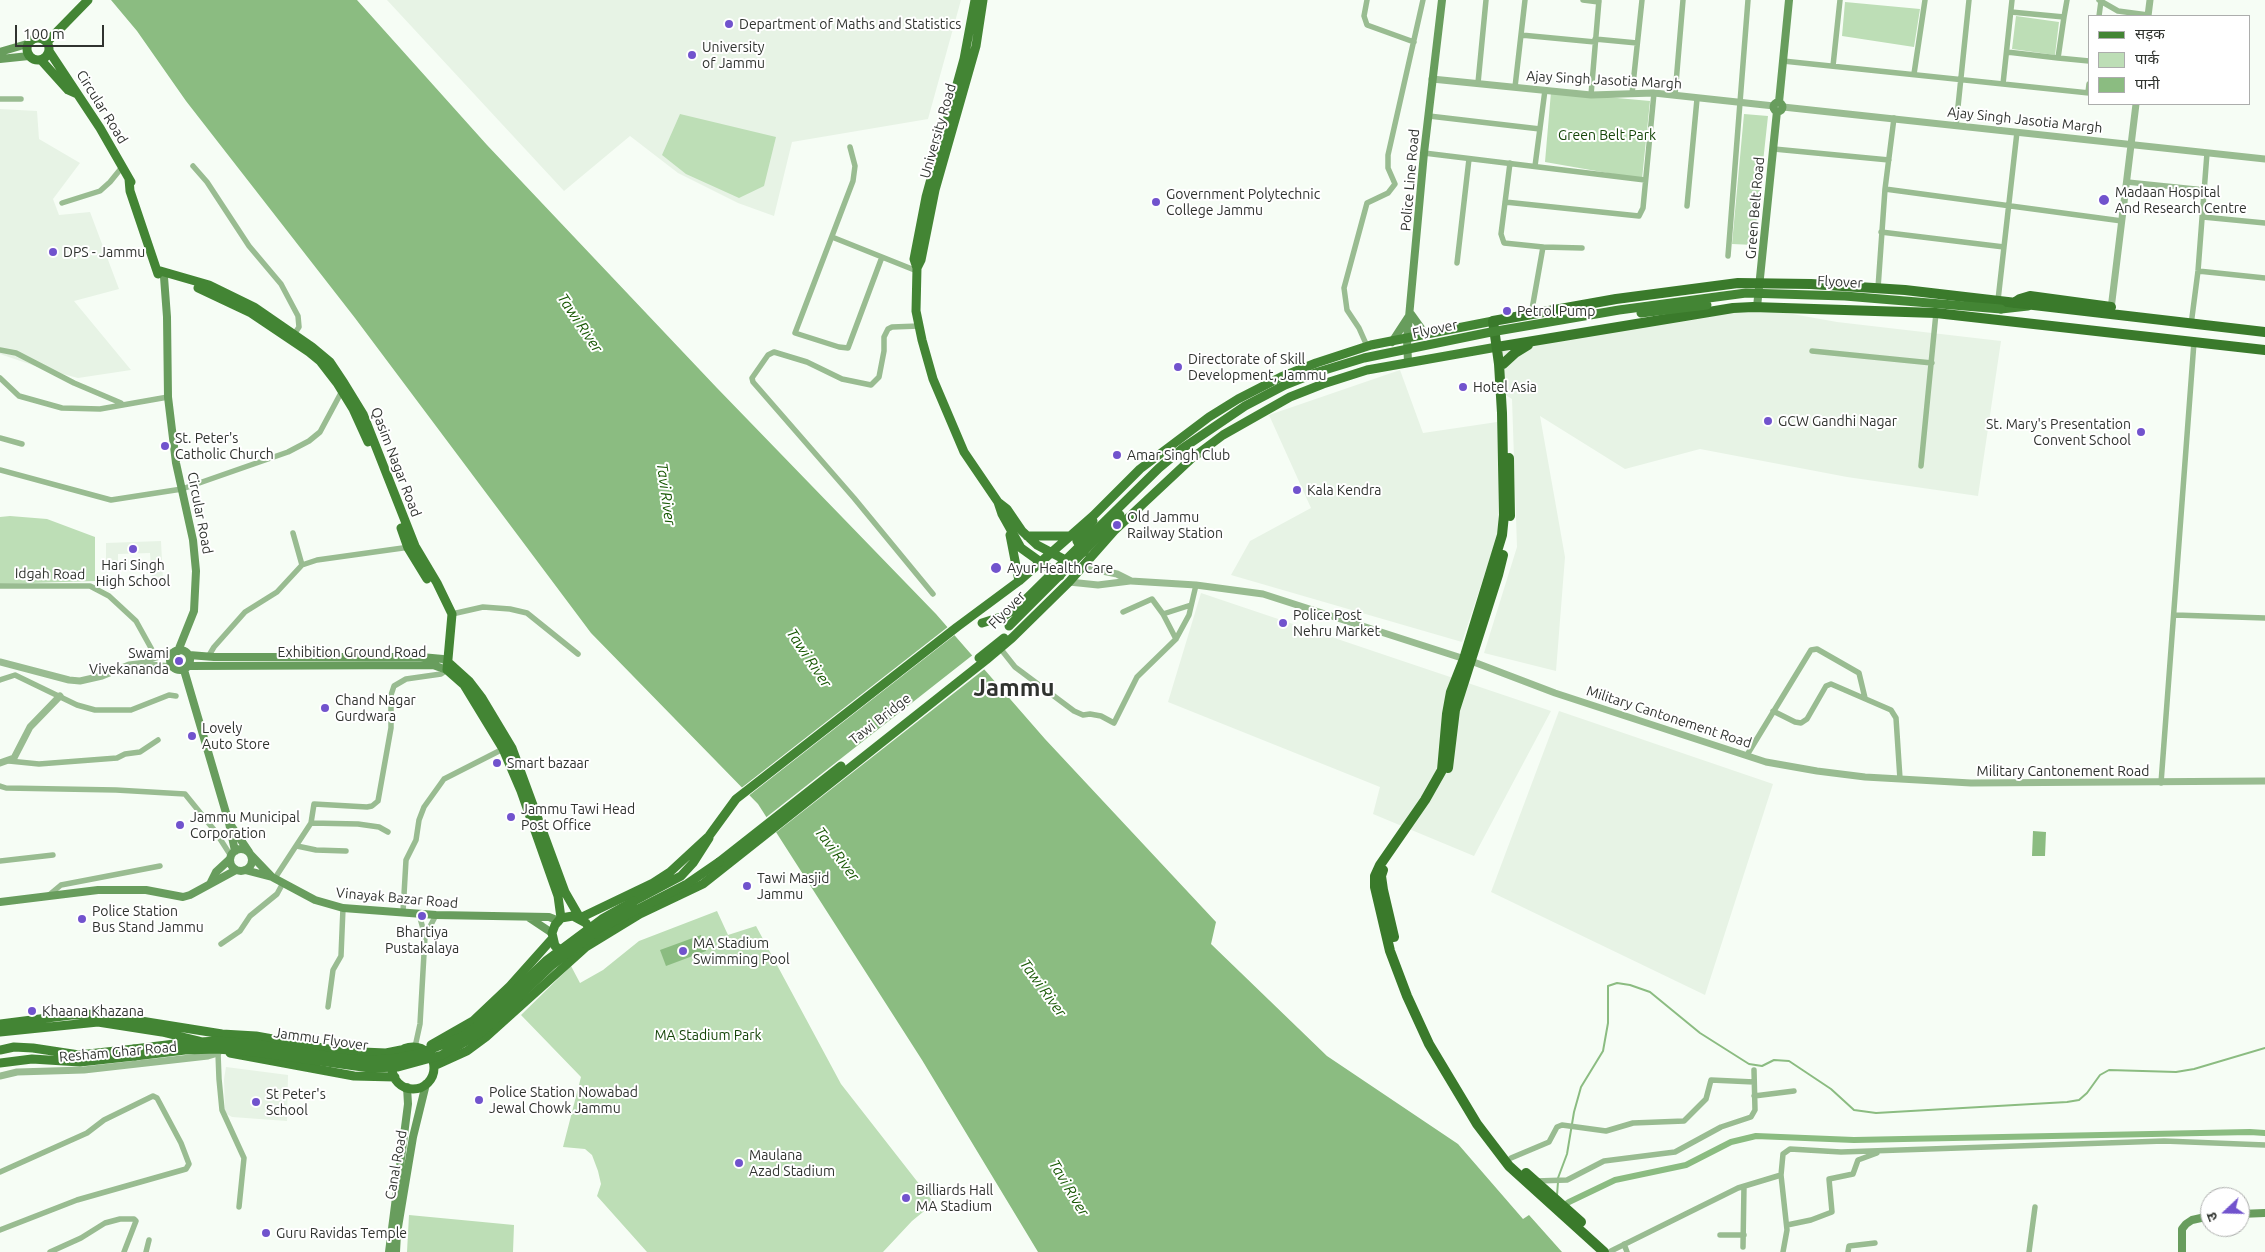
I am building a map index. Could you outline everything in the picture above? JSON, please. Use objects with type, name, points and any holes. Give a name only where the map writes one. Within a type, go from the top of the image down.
[{"type":"highway","points":[[1605,1248],[1544,1193],[1509,1166],[1491,1144],[1429,1044],[1398,975],[1376,893],[1375,876],[1380,865],[1425,800],[1442,770],[1448,703],[1467,660],[1498,576],[1510,518],[1508,424],[1503,364],[1495,321],[1616,299],[1738,283],[1811,284],[1878,288],[2000,304],[2014,303],[2031,306],[2111,311]]},
{"type":"highway","points":[[2014,303],[2030,296],[2191,325],[2265,332]]},
{"type":"highway","points":[[1499,347],[1733,308],[1758,307],[1936,313],[2265,350]]},
{"type":"highway","points":[[1503,364],[1515,353],[1538,340]]},
{"type":"highway","points":[[1499,347],[1502,413],[1503,527],[1454,710],[1452,750],[1446,776],[1424,812],[1384,869],[1382,883],[1400,960],[1422,1015],[1463,1091],[1492,1136],[1511,1158],[1536,1181],[1544,1193]]},
{"type":"main road","points":[[28,44],[26,48],[29,56],[34,60],[45,58],[45,44],[52,31],[81,0]]},
{"type":"main road","points":[[52,31],[88,0]]},
{"type":"main road","name":"University Road","points":[[917,269],[914,259],[926,197],[964,59],[975,0]]},
{"type":"main road","name":"University Road","points":[[983,0],[974,55],[935,190],[921,260],[917,269],[915,298],[919,326],[933,380],[947,416],[964,452],[998,502]]},
{"type":"main road","name":"Police Line Road","points":[[1408,362],[1407,339],[1411,314],[1424,153],[1442,0]]},
{"type":"main road","name":"Green Belt Road","points":[[1758,307],[1789,0]]},
{"type":"main road","points":[[0,52],[28,44],[34,38],[45,44]]},
{"type":"main road","name":"Circular Road","points":[[45,44],[123,166],[165,289],[168,397],[182,489],[193,540],[196,583],[194,611],[176,652]]},
{"type":"main road","points":[[0,59],[29,56]]},
{"type":"main road","points":[[41,60],[68,90],[77,94]]},
{"type":"main road","name":"Qasim Nagar Road","points":[[160,274],[188,278],[229,294],[254,307],[330,362],[358,404],[412,547]]},
{"type":"main road","name":"Flyover","points":[[959,625],[982,623],[1004,616],[1017,608],[1159,468],[1183,448],[1246,406],[1284,385],[1364,358],[1491,332],[1628,308],[1746,293],[1845,296],[2031,306]]},
{"type":"main road","name":"Flyover","points":[[995,648],[1008,626],[1174,462],[1219,428],[1286,389],[1320,376],[1366,363],[1492,336],[1619,315],[1707,305],[1733,308]]},
{"type":"main road","points":[[1392,342],[1411,314],[1426,335]]},
{"type":"main road","points":[[560,920],[573,916],[580,918],[664,876],[709,836],[736,799],[959,625],[1019,581],[1093,516],[1140,469],[1229,404],[1281,377],[1367,346],[1495,321]]},
{"type":"main road","name":"Qasim Nagar Road","points":[[293,337],[320,362],[342,391],[361,424],[412,547],[437,582],[452,614]]},
{"type":"main road","points":[[995,648],[1025,624],[1069,582],[1114,531],[1191,459],[1223,434],[1251,417],[1290,397],[1322,384],[1367,370],[1499,347]]},
{"type":"main road","points":[[998,502],[1020,548],[1069,582]]},
{"type":"main road","points":[[998,502],[1007,509],[1027,536],[1051,553],[1083,567]]},
{"type":"main road","points":[[1093,516],[1092,524],[1077,541],[1086,552],[1099,549]]},
{"type":"main road","points":[[1006,522],[1019,581]]},
{"type":"main road","points":[[1027,536],[1071,536]]},
{"type":"main road","points":[[448,666],[452,614]]},
{"type":"main road","name":"Tawi Bridge","points":[[754,838],[995,648]]},
{"type":"main road","points":[[0,1024],[71,1015],[97,1014],[222,1034],[256,1036],[339,1051],[386,1053],[419,1048],[456,1032],[473,1021],[510,986],[552,936],[560,920],[558,896],[521,791],[503,749],[464,685],[443,659],[421,657],[208,657],[189,655],[182,650],[176,652],[170,660],[173,667],[186,668]]},
{"type":"main road","points":[[189,655],[186,668],[229,823],[232,865],[236,870]]},
{"type":"main road","points":[[448,666],[469,681],[482,698],[512,748],[565,892],[580,918],[590,930],[590,939],[583,950],[566,954],[560,951],[552,936],[528,918]]},
{"type":"main road","name":"Exhibition Ground Road","points":[[186,668],[448,666]]},
{"type":"main road","points":[[229,823],[250,854],[252,864],[245,870]]},
{"type":"main road","name":"Jammu Flyover","points":[[0,1050],[33,1048],[80,1055],[217,1041],[256,1044],[339,1058],[369,1060],[392,1059],[418,1054],[459,1038],[477,1026],[547,960],[602,919],[681,876],[693,863],[709,840],[709,836]]},
{"type":"main road","points":[[434,1066],[467,1051],[486,1037],[583,950],[640,914],[697,888],[754,838]]},
{"type":"main road","name":"Jammu Flyover","points":[[0,1062],[32,1059],[80,1062],[185,1050],[217,1049],[255,1052],[370,1068],[398,1067],[422,1062],[449,1052],[482,1032],[551,966],[605,926],[687,884],[754,838]]},
{"type":"main road","points":[[211,882],[216,872],[232,855],[244,849],[273,877]]},
{"type":"main road","points":[[0,902],[98,890],[146,890],[183,897],[236,870],[245,870],[273,877]]},
{"type":"main road","name":"Vinayak Bazar Road","points":[[273,877],[315,900],[343,908],[436,915],[548,917],[560,920]]},
{"type":"main road","points":[[0,1032],[72,1023],[98,1022],[193,1039],[219,1052],[255,1059],[354,1076],[394,1077],[407,1087],[420,1087],[426,1084],[430,1079],[434,1066],[430,1056],[419,1048]]},
{"type":"main road","points":[[394,1077],[393,1062],[402,1050]]},
{"type":"main road","name":"Canal Road","points":[[396,1252],[397,1233],[412,1137],[426,1084]]},
{"type":"main road","name":"Canal Road","points":[[389,1252],[408,1104],[407,1087]]},
{"type":"main road","points":[[2250,1214],[2265,1213]]},
{"type":"main road","points":[[2182,1252],[2182,1229],[2192,1220],[2200,1218]]},
{"type":"street","points":[[1367,0],[1364,16],[1366,25],[1414,42]]},
{"type":"street","points":[[1367,346],[1360,328],[1347,310],[1344,288],[1367,203],[1388,192],[1394,186],[1388,166],[1388,155],[1423,0]]},
{"type":"street","points":[[1478,83],[1486,0]]},
{"type":"street","points":[[1515,87],[1525,0]]},
{"type":"street","points":[[1583,0],[1599,1],[1591,94]]},
{"type":"street","points":[[1632,94],[1642,0]]},
{"type":"street","points":[[1674,95],[1684,0]]},
{"type":"street","points":[[1728,256],[1748,0]]},
{"type":"street","points":[[1833,66],[1840,0]]},
{"type":"street","points":[[1914,74],[1925,0]]},
{"type":"street","points":[[1956,126],[1969,0]]},
{"type":"street","points":[[2003,84],[2012,0]]},
{"type":"street","points":[[2058,58],[2067,0]]},
{"type":"street","points":[[2148,15],[2150,0]]},
{"type":"street","points":[[2098,15],[2100,1],[2118,11],[2142,15]]},
{"type":"street","points":[[2011,12],[2064,17]]},
{"type":"street","points":[[1521,35],[1637,43]]},
{"type":"street","points":[[2007,52],[2088,61]]},
{"type":"street","points":[[1783,61],[2088,93]]},
{"type":"street","name":"Ajay Singh Jasotia Margh","points":[[1432,79],[1591,94],[1654,93],[2265,159]]},
{"type":"street","points":[[1535,166],[1545,90]]},
{"type":"street","points":[[1505,202],[1639,216],[1643,208],[1654,93]]},
{"type":"street","points":[[0,98],[21,99]]},
{"type":"street","points":[[1687,206],[1697,99]]},
{"type":"street","points":[[2111,311],[2136,105]]},
{"type":"street","points":[[1429,116],[1540,129]]},
{"type":"street","points":[[1878,288],[1885,189],[1894,118]]},
{"type":"street","points":[[2000,304],[2008,205],[2017,132]]},
{"type":"street","points":[[850,147],[855,171],[795,333],[838,347],[848,348],[882,257]]},
{"type":"street","points":[[1774,149],[1889,160]]},
{"type":"street","points":[[1424,153],[1645,180]]},
{"type":"street","points":[[2191,325],[2198,271],[2207,153]]},
{"type":"street","points":[[1457,263],[1469,158]]},
{"type":"street","points":[[1510,163],[1501,234],[1504,242],[1543,247],[1582,248]]},
{"type":"street","points":[[62,203],[100,191],[123,166]]},
{"type":"street","points":[[193,166],[207,182],[249,246],[281,284],[298,316],[299,323],[293,337]]},
{"type":"street","points":[[2127,182],[2205,190]]},
{"type":"street","points":[[1885,189],[2122,221]]},
{"type":"street","points":[[2203,217],[2265,223]]},
{"type":"street","points":[[1881,232],[2004,248]]},
{"type":"street","points":[[832,237],[917,269]]},
{"type":"street","points":[[1531,315],[1543,247]]},
{"type":"street","points":[[2198,271],[2265,278]]},
{"type":"street","points":[[1921,466],[1936,313]]},
{"type":"street","points":[[919,326],[892,327],[888,330],[884,337],[884,351],[879,377],[871,386],[842,380],[807,362],[774,352],[768,355],[752,378],[753,382],[854,498],[933,594]]},
{"type":"street","points":[[2161,783],[2194,342]]},
{"type":"street","points":[[0,350],[16,353],[74,383],[121,404]]},
{"type":"street","points":[[1812,351],[1932,363]]},
{"type":"street","points":[[0,378],[14,394],[50,406],[93,409],[168,397]]},
{"type":"street","points":[[0,470],[111,500],[182,489],[288,452],[310,441],[320,432],[342,391]]},
{"type":"street","points":[[0,438],[22,444]]},
{"type":"street","points":[[293,533],[302,565]]},
{"type":"street","points":[[208,657],[238,618],[250,608],[277,592],[302,565],[316,560],[412,547]]},
{"type":"street","name":"Military Cantonement Road","points":[[1083,567],[1118,574],[1131,581],[1196,585],[1263,594],[1467,660],[1555,693],[1766,762],[1817,771],[1900,779],[1971,783],[2265,781]]},
{"type":"street","points":[[1069,582],[1098,585],[1131,581]]},
{"type":"street","points":[[995,648],[1026,676],[1074,711],[1083,715],[1101,716],[1114,723],[1137,677],[1176,639],[1185,624],[1196,585]]},
{"type":"street","name":"Idgah Road","points":[[0,586],[90,586],[109,596],[136,621],[156,657]]},
{"type":"street","points":[[1122,612],[1152,599],[1163,614],[1176,639]]},
{"type":"street","points":[[1163,614],[1191,605]]},
{"type":"street","points":[[452,614],[483,607],[510,609],[528,613],[578,654]]},
{"type":"street","points":[[2175,615],[2265,618]]},
{"type":"street","points":[[1747,755],[1807,654],[1815,649],[1859,673],[1863,682],[1865,698]]},
{"type":"street","points":[[146,663],[156,657],[176,652]]},
{"type":"street","points":[[0,662],[80,681],[102,676],[129,664],[146,663],[173,667]]},
{"type":"street","points":[[273,877],[297,846],[311,823],[313,806],[316,803],[367,807],[377,803],[391,728],[391,695],[394,686],[406,679],[438,674],[448,666]]},
{"type":"street","points":[[0,680],[15,676],[85,708],[124,712],[170,695],[176,696]]},
{"type":"street","points":[[1773,711],[1801,723],[1806,719],[1826,686],[1831,684],[1891,710],[1895,714],[1900,779]]},
{"type":"street","points":[[8,761],[17,754],[30,727],[60,696]]},
{"type":"street","points":[[0,763],[8,761],[39,764],[117,758],[124,754],[140,752],[158,740]]},
{"type":"street","points":[[403,912],[406,860],[416,840],[418,820],[424,807],[444,779],[503,749]]},
{"type":"street","points":[[0,786],[6,788],[116,790],[185,794],[232,855]]},
{"type":"street","points":[[311,823],[358,824],[379,827],[388,832]]},
{"type":"street","points":[[297,846],[316,850],[346,850]]},
{"type":"street","points":[[0,861],[53,855]]},
{"type":"street","points":[[50,895],[61,885],[160,866]]},
{"type":"street","points":[[221,944],[240,931],[250,916],[275,896],[283,883]]},
{"type":"street","points":[[328,1007],[333,970],[341,956],[343,908]]},
{"type":"street","points":[[418,914],[425,936],[419,1048]]},
{"type":"street","points":[[425,936],[436,915]]},
{"type":"street","points":[[222,1034],[219,1052],[222,1110],[244,1158],[239,1206]]},
{"type":"street","name":"Resham Ghar Road","points":[[0,1076],[17,1072],[84,1070],[219,1052]]},
{"type":"street","points":[[1536,1181],[1567,1180],[1604,1161],[1681,1150],[1721,1127],[1751,1117],[1755,1110],[1754,1070]]},
{"type":"street","points":[[1511,1158],[1551,1140],[1557,1127],[1567,1126],[1606,1131],[1633,1123],[1684,1121],[1706,1099],[1711,1080],[1754,1082]]},
{"type":"street","points":[[1754,1096],[1794,1091]]},
{"type":"street","points":[[0,1172],[87,1133],[104,1120],[153,1096],[157,1098],[181,1143],[189,1164],[186,1169],[78,1200],[0,1230]]},
{"type":"street","points":[[1790,1252],[1783,1251],[1787,1225],[1781,1175],[1783,1154],[1790,1149],[1841,1152],[2164,1141],[2265,1145]]},
{"type":"street","points":[[1787,1225],[1811,1220],[1832,1212],[1829,1178],[1853,1174],[1858,1160],[1882,1151]]},
{"type":"street","points":[[1605,1248],[1624,1244],[1744,1186],[1781,1175]]},
{"type":"street","points":[[1743,1247],[1744,1186]]},
{"type":"street","points":[[2029,1252],[2035,1207]]},
{"type":"street","points":[[50,1252],[63,1250],[105,1223],[120,1218],[134,1219],[136,1222],[124,1252]]},
{"type":"street","points":[[1720,1235],[1744,1235]]},
{"type":"street","points":[[146,1252],[149,1240]]},
{"type":"street","points":[[1848,1252],[1849,1246],[1875,1243]]},
{"type":"street","points":[[1624,1244],[1627,1252]]},
{"type":"shaded area","name":"University of Jammu","points":[[387,0],[961,0],[928,119],[792,142],[774,216],[738,203],[678,173],[630,136],[564,191]]},
{"type":"shaded area","name":"DPS - Jammu","points":[[0,109],[37,111],[39,139],[80,163],[53,199],[59,215],[90,212],[119,289],[74,301],[131,370],[78,378],[0,354]]},
{"type":"shaded area","name":"GCW Gandhi Nagar","points":[[1753,307],[1837,322],[2001,341],[1978,496],[1847,477],[1700,449],[1625,469],[1540,416],[1565,557],[1556,671],[1484,653],[1517,547],[1512,399],[1502,393],[1501,346]]},
{"type":"shaded area","points":[[1400,370],[1423,433],[1497,422],[1499,531],[1462,642],[1231,575],[1250,541],[1311,508],[1269,415]]},
{"type":"shaded area","points":[[161,541],[163,581],[152,581],[150,553],[118,554],[118,563],[106,564],[106,543]]},
{"type":"shaded area","points":[[1201,593],[1551,711],[1474,856],[1373,814],[1380,787],[1168,702]]},
{"type":"shaded area","points":[[1559,711],[1773,784],[1705,995],[1491,892]]},
{"type":"shaded area","name":"St Peter's School","points":[[226,1067],[288,1075],[287,1121],[232,1117],[225,1113],[224,1079]]},
{"type":"green space","points":[[1845,2],[1920,9],[1914,47],[1842,36]]},
{"type":"green space","points":[[2016,16],[2059,22],[2055,55],[2012,49]]},
{"type":"green space","name":"Green Belt Park","points":[[1551,92],[1650,101],[1642,179],[1545,162]]},
{"type":"green space","points":[[680,114],[776,137],[764,186],[739,198],[686,174],[662,155]]},
{"type":"green space","points":[[1744,114],[1768,116],[1754,245],[1732,244]]},
{"type":"green space","points":[[0,517],[47,519],[95,537],[95,581],[0,584]]},
{"type":"green space","name":"MA Stadium Park","points":[[717,911],[728,935],[756,926],[841,1084],[934,1203],[912,1221],[883,1252],[647,1252],[597,1196],[601,1184],[592,1155],[585,1149],[563,1147],[581,1077],[521,1015],[571,966],[580,983],[603,970],[639,941]]},
{"type":"green space","points":[[409,1215],[514,1225],[513,1252],[407,1252]]},
{"type":"water","points":[[111,0],[357,0],[487,145],[717,388],[936,614],[1045,739],[1216,922],[1211,944],[1327,1056],[1458,1144],[1523,1219],[1529,1215],[1562,1252],[1038,1252],[922,1060],[758,804],[591,633],[355,318],[186,101],[137,31]]},
{"type":"water","points":[[2033,831],[2046,832],[2045,856],[2032,856]]},
{"type":"water","name":"MA Stadium Swimming Pool","points":[[701,935],[706,951],[666,966],[660,950]]},
{"type":"pier","points":[[949,626],[956,634],[747,797],[740,789]]},
{"type":"pier","points":[[974,654],[986,668],[774,834],[764,819]]},
{"type":"waterway","points":[[1558,1178],[1567,1154],[1574,1112],[1581,1087],[1603,1051],[1608,1023],[1608,986],[1617,983],[1650,992],[1700,1033],[1749,1064],[1762,1066],[1774,1060],[1789,1061],[1831,1089],[1854,1110],[1876,1113],[2079,1100],[2087,1093],[2100,1075],[2109,1070],[2176,1072],[2194,1069],[2265,1048]]},
{"type":"waterway","points":[[1561,1208],[1569,1202],[1615,1180],[1686,1165],[1731,1142],[1756,1136],[1854,1140],[2265,1133]]},
{"type":"waterway","points":[[1557,1195],[1558,1182]]},
{"type":"place","name":"Department of Maths and Statistics","points":[[729,24]]},
{"type":"place","name":"University of Jammu","points":[[692,55]]},
{"type":"place","name":"Madaan Hospital And Research Centre","points":[[2104,200]]},
{"type":"place","name":"Government Polytechnic College Jammu","points":[[1156,202]]},
{"type":"place","name":"DPS - Jammu","points":[[53,252]]},
{"type":"place","name":"Petrol Pump","points":[[1507,311]]},
{"type":"place","name":"Directorate of Skill Development, Jammu","points":[[1178,367]]},
{"type":"place","name":"Hotel Asia","points":[[1463,387]]},
{"type":"place","name":"GCW Gandhi Nagar","points":[[1768,421]]},
{"type":"place","name":"St. Mary's Presentation Convent School","points":[[2141,432]]},
{"type":"place","name":"St. Peter's Catholic Church","points":[[165,446]]},
{"type":"place","name":"Amar Singh Club","points":[[1117,455]]},
{"type":"place","name":"Kala Kendra","points":[[1297,490]]},
{"type":"place","name":"Old Jammu Railway Station","points":[[1117,525]]},
{"type":"place","name":"Hari Singh High School","points":[[133,549]]},
{"type":"place","name":"Ayur Health Care","points":[[996,568]]},
{"type":"place","name":"Police Post Nehru Market","points":[[1283,623]]},
{"type":"place","name":"Swami Vivekananda","points":[[179,661]]},
{"type":"place","name":"Chand Nagar Gurdwara","points":[[325,708]]},
{"type":"place","name":"Lovely Auto Store","points":[[192,736]]},
{"type":"place","name":"Smart bazaar","points":[[497,763]]},
{"type":"place","name":"Jammu Tawi Head Post Office","points":[[511,817]]},
{"type":"place","name":"Jammu Municipal Corporation","points":[[180,825]]},
{"type":"place","name":"Tawi Masjid Jammu","points":[[747,886]]},
{"type":"place","name":"Bhartiya Pustakalaya","points":[[422,916]]},
{"type":"place","name":"Police Station Bus Stand Jammu","points":[[82,919]]},
{"type":"place","name":"MA Stadium Swimming Pool","points":[[683,951]]},
{"type":"place","name":"Khaana Khazana","points":[[32,1011]]},
{"type":"place","name":"Police Station Nowabad Jewal Chowk Jammu","points":[[479,1100]]},
{"type":"place","name":"St Peter's School","points":[[256,1102]]},
{"type":"place","name":"Maulana Azad Stadium","points":[[739,1163]]},
{"type":"place","name":"Billiards Hall MA Stadium","points":[[906,1198]]},
{"type":"place","name":"Guru Ravidas Temple","points":[[266,1233]]},
{"type":"district","name":"Jammu","points":[[1014,688]]},
{"type":"water label","name":"Tawi River","points":[[580,323]]},
{"type":"water label","name":"Tavi River","points":[[666,494]]},
{"type":"water label","name":"Tawi River","points":[[809,658]]},
{"type":"water label","name":"Tavi River","points":[[837,854]]},
{"type":"water label","name":"Tawi River","points":[[1043,988]]},
{"type":"water label","name":"Tavi River","points":[[1069,1188]]}]
